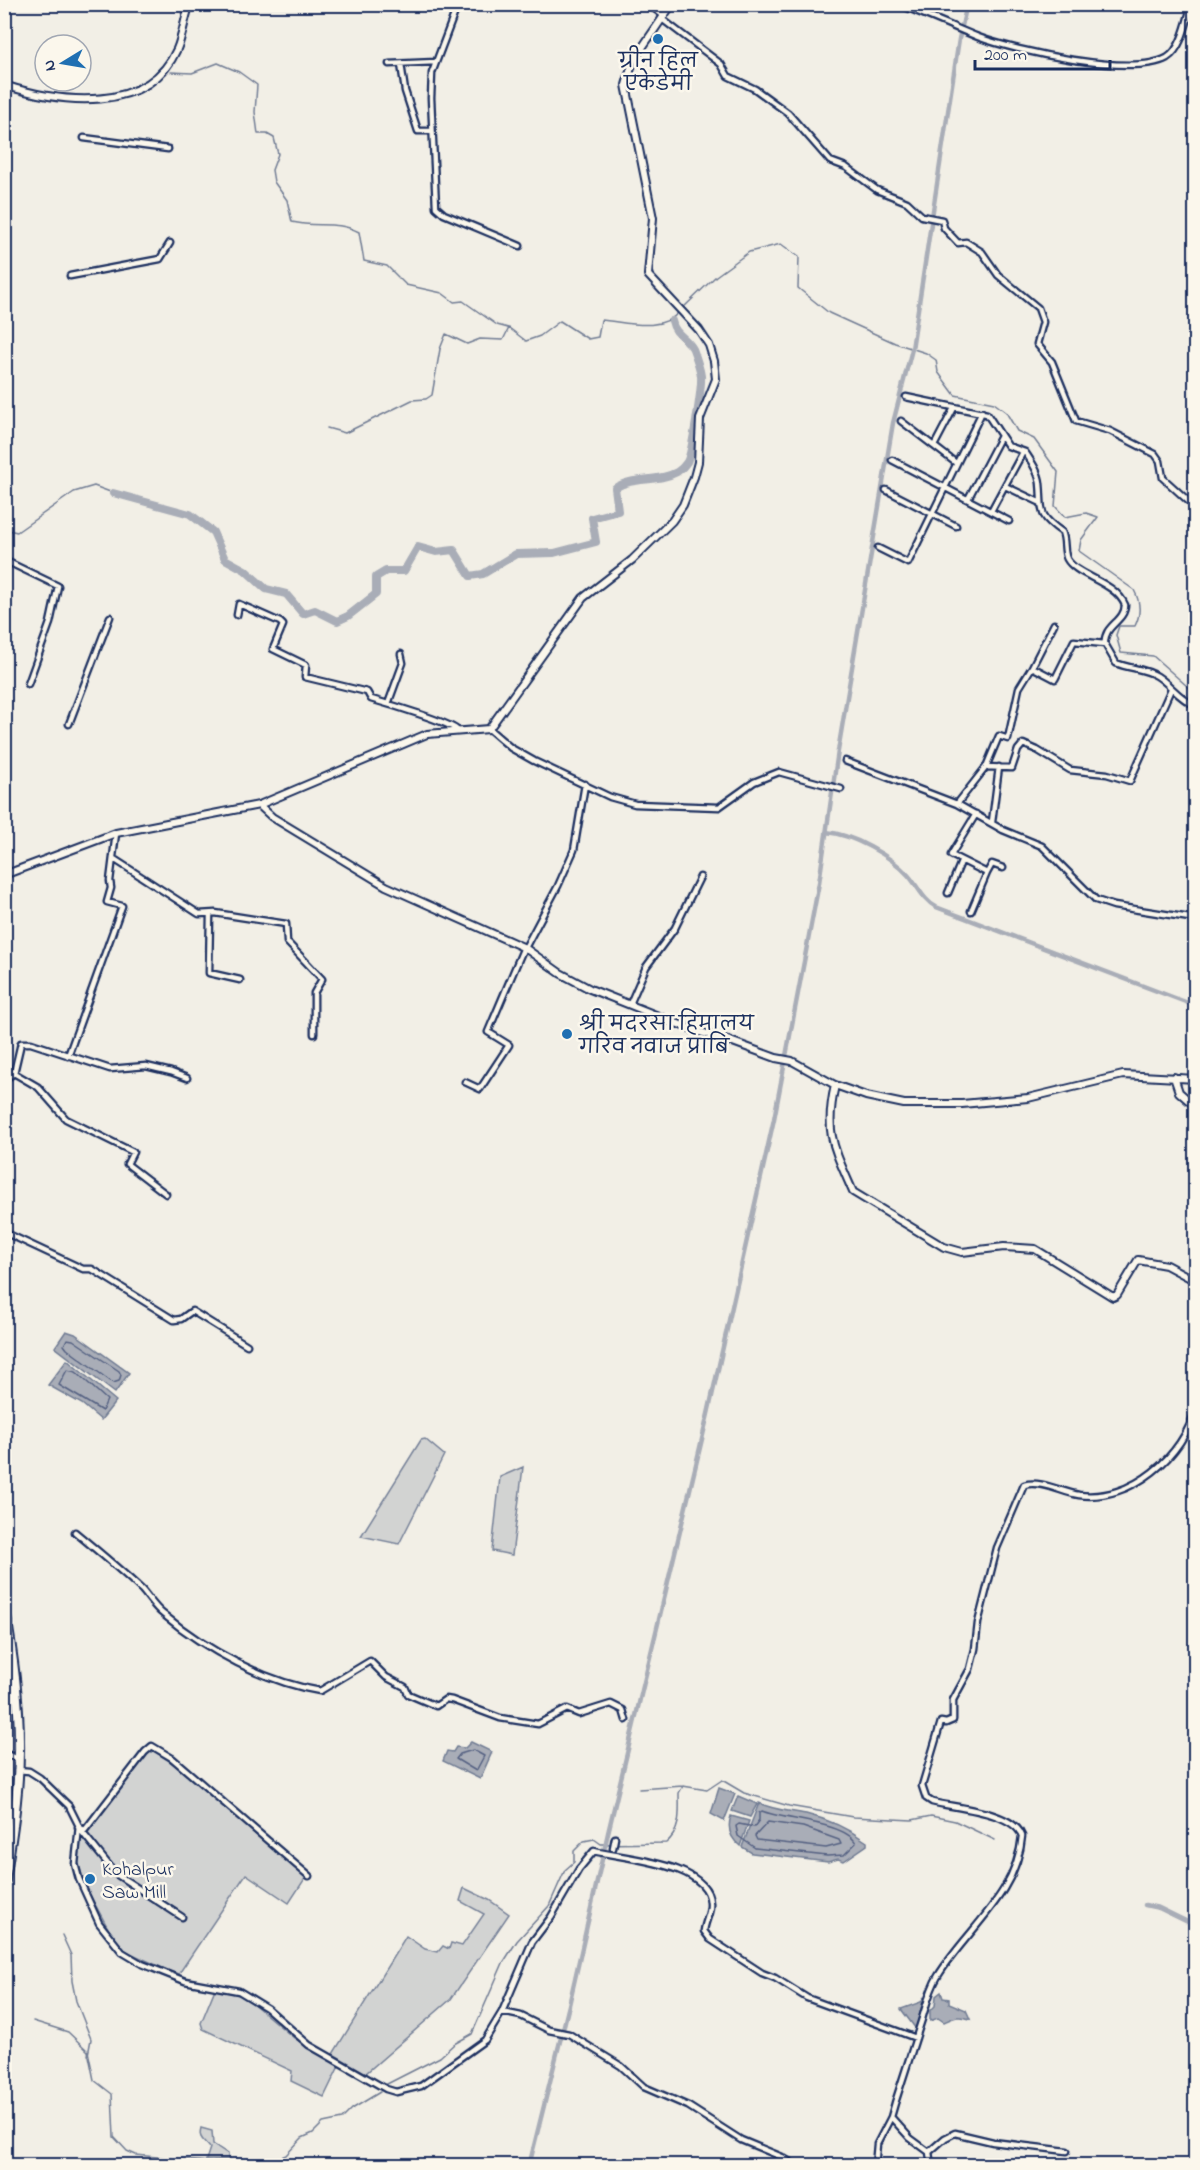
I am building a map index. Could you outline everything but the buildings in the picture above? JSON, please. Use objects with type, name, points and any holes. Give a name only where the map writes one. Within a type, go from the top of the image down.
[{"type":"highway","points":[[4,1604],[14,1662],[18,1759],[4,1887]]},
{"type":"street","points":[[4,85],[38,96],[89,98],[119,98],[141,89],[160,74],[177,49],[190,4]]},
{"type":"street","points":[[458,4],[432,73],[430,98],[438,211],[520,246]]},
{"type":"street","points":[[648,4],[721,64],[728,76],[755,89],[788,113],[830,161],[846,167],[877,190],[908,202],[922,216],[942,220],[958,243],[966,242],[982,252],[998,275],[1038,308],[1043,322],[1037,344],[1052,362],[1076,421],[1110,431],[1155,454],[1160,460],[1164,478],[1193,506],[1196,500]]},
{"type":"street","points":[[489,729],[583,598],[632,560],[672,521],[683,505],[698,462],[703,405],[716,379],[709,345],[688,318],[648,275],[653,218],[626,85],[633,62],[672,4]]},
{"type":"street","points":[[897,4],[950,27],[966,30],[976,36],[1014,47],[1099,63],[1136,65],[1160,60],[1172,53],[1180,39],[1192,4]]},
{"type":"street","points":[[389,64],[436,62]]},
{"type":"street","points":[[400,64],[405,91],[418,131],[432,131]]},
{"type":"street","points":[[84,138],[168,149]]},
{"type":"street","points":[[70,276],[160,259],[170,243]]},
{"type":"street","points":[[906,397],[982,412],[992,419],[1008,446],[1023,452],[1031,460],[1040,481],[1039,502],[1044,517],[1062,532],[1069,562],[1104,584],[1123,600],[1124,614],[1107,630],[1105,644],[1116,663],[1146,670],[1196,706]]},
{"type":"street","points":[[934,446],[954,408]]},
{"type":"street","points":[[878,548],[908,563],[982,412]]},
{"type":"street","points":[[901,421],[956,462]]},
{"type":"street","points":[[968,499],[1001,436]]},
{"type":"street","points":[[992,511],[1023,452]]},
{"type":"street","points":[[892,460],[1009,521]]},
{"type":"street","points":[[1005,486],[1039,502]]},
{"type":"street","points":[[886,490],[956,526]]},
{"type":"street","points":[[4,560],[58,586],[50,623],[28,684]]},
{"type":"street","points":[[237,615],[239,604],[280,622],[283,625],[273,649],[306,665],[305,677],[367,692],[371,699],[434,722],[451,724],[458,731]]},
{"type":"street","points":[[69,724],[110,617]]},
{"type":"street","points":[[957,804],[986,766],[999,736],[1008,739],[1019,688],[1054,624]]},
{"type":"street","points":[[1032,667],[1055,679],[1074,641],[1105,644]]},
{"type":"street","points":[[388,704],[403,663],[401,654]]},
{"type":"street","points":[[986,766],[1012,768],[1018,750],[1023,744],[1070,770],[1107,774],[1130,781],[1171,689]]},
{"type":"street","points":[[4,875],[116,832],[259,805],[427,734],[489,729],[511,748],[534,761],[610,797],[635,804],[719,807],[754,782],[779,772],[840,789]]},
{"type":"street","points":[[844,761],[957,804],[1041,846],[1096,900],[1114,906],[1196,919]]},
{"type":"street","points":[[992,822],[999,767]]},
{"type":"street","points":[[465,1082],[480,1089],[508,1045],[488,1032],[525,948],[574,850],[585,784]]},
{"type":"street","points":[[259,805],[302,836],[386,886],[525,948],[571,979],[696,1032],[722,1038],[776,1058],[792,1060],[835,1085],[883,1100],[928,1106],[1028,1098],[1123,1075],[1196,1079]]},
{"type":"street","points":[[976,814],[952,853],[952,858],[987,873]]},
{"type":"street","points":[[68,1056],[122,906],[107,902],[111,888],[116,832]]},
{"type":"street","points":[[114,859],[199,914],[286,924],[287,942],[322,979],[314,993],[314,1034]]},
{"type":"street","points":[[948,893],[961,862]]},
{"type":"street","points":[[971,910],[992,864],[1004,868]]},
{"type":"street","points":[[630,1004],[646,967],[675,928],[700,877]]},
{"type":"street","points":[[210,914],[209,973],[240,980]]},
{"type":"street","points":[[4,1080],[14,1073],[21,1043],[31,1043],[110,1069],[146,1066],[187,1078]]},
{"type":"street","points":[[14,1073],[38,1087],[66,1119],[133,1152],[127,1164],[166,1194]]},
{"type":"street","points":[[1174,1077],[1179,1092],[1196,1107]]},
{"type":"street","points":[[835,1085],[829,1122],[831,1140],[853,1192],[875,1203],[930,1240],[962,1252],[1004,1247],[1035,1249],[1113,1297],[1117,1295],[1138,1260],[1166,1265],[1196,1281]]},
{"type":"street","points":[[4,1232],[83,1269],[92,1269],[174,1320],[181,1319],[192,1311],[247,1345]]},
{"type":"street","points":[[875,2166],[878,2144],[891,2117],[938,1977],[979,1926],[1000,1893],[1015,1866],[1022,1836],[1014,1826],[993,1815],[945,1805],[926,1798],[922,1786],[933,1753],[939,1724],[953,1719],[953,1700],[970,1669],[997,1548],[1024,1485],[1035,1484],[1080,1495],[1097,1496],[1137,1481],[1158,1468],[1174,1452],[1196,1407]]},
{"type":"street","points":[[75,1532],[132,1581],[162,1614],[208,1647],[232,1662],[292,1683],[320,1690],[370,1661],[386,1677],[405,1687],[408,1694],[436,1706],[446,1699],[472,1706],[500,1718],[538,1724],[567,1709],[579,1714],[612,1704],[623,1710],[626,1720]]},
{"type":"street","points":[[78,1827],[86,1830],[152,1746],[172,1758],[309,1876]]},
{"type":"street","points":[[4,1752],[18,1759]]},
{"type":"street","points":[[17,1770],[29,1771],[69,1806],[78,1827],[102,1860],[116,1874],[182,1917]]},
{"type":"street","points":[[78,1827],[75,1864],[79,1879],[99,1923],[122,1952],[142,1964],[185,1981],[239,1991],[267,2008],[309,2045],[386,2089],[404,2092],[421,2086],[485,2040],[502,2013],[532,1942],[551,1917],[579,1869],[594,1851],[678,1868],[695,1876],[705,1886],[710,1902],[704,1931],[710,1939],[762,1973],[775,1978],[807,1998],[916,2038]]},
{"type":"street","points":[[613,1848],[615,1838]]},
{"type":"street","points":[[502,2013],[521,2016],[549,2030],[569,2034],[621,2066],[644,2087],[688,2106],[736,2138],[797,2166]]},
{"type":"street","points":[[891,2117],[910,2138],[929,2152],[931,2166]]},
{"type":"street","points":[[929,2152],[945,2138],[955,2133],[993,2142],[1067,2151]]},
{"type":"shaded area","points":[[425,1439],[444,1455],[399,1544],[361,1536],[421,1440]]},
{"type":"shaded area","points":[[523,1467],[512,1555],[492,1551],[500,1477]]},
{"type":"shaded area","points":[[151,1749],[180,1768],[306,1877],[289,1903],[246,1874],[178,1975],[126,1951],[114,1939],[85,1886],[78,1861],[81,1837]]},
{"type":"shaded area","points":[[464,1888],[489,1900],[509,1914],[451,1999],[366,2073],[333,2054],[406,1936],[425,1949],[438,1952],[443,1946],[449,1949],[451,1943],[462,1946],[484,1914],[460,1901]]},
{"type":"shaded area","points":[[215,1989],[244,1996],[294,2038],[339,2066],[324,2097],[291,2081],[292,2071],[203,2029],[201,2023]]},
{"type":"shaded area","points":[[201,2128],[212,2131],[213,2144],[228,2154],[228,2160],[206,2160],[210,2148],[201,2137]]},
{"type":"water","points":[[66,1331],[75,1334],[129,1373],[115,1393],[55,1347]]},
{"type":"water","points":[[67,1360],[116,1401],[101,1420],[82,1404],[48,1385]]},
{"type":"water","points":[[471,1742],[492,1752],[480,1779],[443,1761],[447,1751],[453,1752],[456,1747],[465,1748]]},
{"type":"water","points":[[719,1788],[735,1794],[724,1821],[711,1814]]},
{"type":"water","points":[[738,1796],[757,1804],[750,1817],[732,1811]]},
{"type":"water","points":[[759,1803],[830,1822],[860,1837],[867,1842],[867,1845],[844,1861],[838,1859],[828,1862],[752,1853],[742,1847]]},
{"type":"water","points":[[731,1816],[749,1821],[740,1846],[730,1832]]},
{"type":"water","points":[[941,1992],[943,1998],[949,1999],[949,2003],[966,2010],[970,2019],[959,2017],[944,2022],[938,2018],[930,2021],[930,2011],[935,2006],[936,1996]]},
{"type":"water","points":[[924,1997],[916,2029],[901,2009],[921,2002]]},
{"type":"waterway","points":[[529,2166],[708,1414],[774,1119],[819,883],[838,751],[893,423],[912,349],[959,39],[967,4]]},
{"type":"waterway","points":[[171,72],[192,73],[218,63],[239,72],[257,85],[255,112],[258,134],[267,134],[274,138],[278,154],[272,170],[274,182],[287,200],[292,222],[351,228],[359,232],[364,261],[387,266],[406,285],[442,293],[454,302],[463,301],[497,325],[508,328]]},
{"type":"waterway","points":[[682,309],[716,276],[749,252],[781,244],[799,257],[798,288],[829,313],[895,343],[926,353],[936,360],[938,372],[955,395],[994,403],[1006,412],[1017,431],[1034,439],[1058,472],[1055,506],[1065,517],[1086,513],[1098,517],[1081,540],[1079,551],[1134,590],[1139,603],[1135,626],[1119,626],[1116,635],[1121,653],[1153,656],[1196,694]]},
{"type":"waterway","points":[[327,428],[345,433],[412,400],[426,399],[432,395],[440,349],[446,334],[467,344],[480,339],[503,340],[509,328],[526,341],[540,336],[560,321],[588,339],[598,337],[601,320],[653,324],[672,318],[679,312]]},
{"type":"waterway","points":[[113,493],[190,514],[213,532],[225,559],[245,570],[266,589],[286,594],[303,614],[315,610],[337,621],[348,616],[376,594],[376,577],[386,571],[404,571],[418,547],[436,552],[454,550],[470,576],[483,574],[516,554],[554,553],[596,542],[592,518],[618,511],[615,488],[629,482],[669,475],[677,472],[687,462],[696,420],[701,376],[693,349],[678,333],[672,321]]},
{"type":"waterway","points":[[4,529],[17,532],[74,492],[94,486],[113,493]]},
{"type":"waterway","points":[[826,832],[859,841],[892,861],[908,875],[924,897],[936,907],[1196,1006]]},
{"type":"waterway","points":[[639,1789],[683,1786],[707,1790],[722,1780],[744,1793],[789,1806],[853,1817],[912,1820],[931,1816],[955,1821],[995,1840]]},
{"type":"waterway","points":[[385,2085],[440,2057],[454,2044],[472,2034],[503,1963],[517,1941],[549,1906],[565,1870],[574,1862],[574,1851],[584,1841],[594,1839],[601,1844],[666,1843],[677,1826],[679,1793],[683,1786]]},
{"type":"waterway","points":[[1145,1905],[1159,1908],[1196,1926]]},
{"type":"waterway","points":[[62,1935],[71,1955],[72,1981],[76,2001],[91,2039],[88,2055]]},
{"type":"waterway","points":[[33,2021],[68,2032],[88,2051],[94,2080],[112,2094],[114,2137],[127,2151],[136,2155],[238,2165],[277,2159],[286,2155],[302,2138],[313,2133],[323,2123],[342,2119],[352,2109],[380,2092]]},
{"type":"place","name":"ग्रीन हिल एकेडेमी","points":[[658,39]]},
{"type":"place","name":"श्री मदरसा हिमालय गरिव नवाज प्राबि","points":[[567,1034]]},
{"type":"place","name":"Kohalpur Saw Mill","points":[[90,1879]]}]
